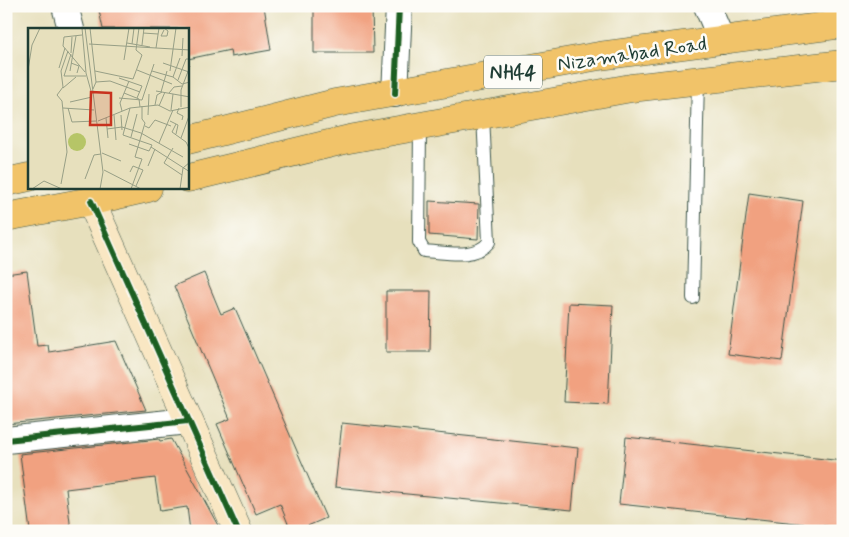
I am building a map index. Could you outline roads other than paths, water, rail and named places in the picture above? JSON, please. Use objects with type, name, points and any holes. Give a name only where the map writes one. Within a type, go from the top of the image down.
[{"type":"highway","name":"Nizamabad Road","points":[[189,140],[335,103],[395,94],[599,56],[843,24]]},
{"type":"highway","name":"Nizamabad Road","points":[[189,178],[349,139],[631,88],[843,64]]},
{"type":"highway","points":[[6,182],[28,177]]},
{"type":"highway","points":[[6,217],[144,189]]},
{"type":"street","points":[[64,6],[71,28]]},
{"type":"street","points":[[395,94],[399,6]]},
{"type":"street","points":[[707,6],[722,41]]},
{"type":"street","points":[[91,201],[238,531]]},
{"type":"street","points":[[6,440],[188,421]]},
{"type":"lane","points":[[693,298],[698,80]]},
{"type":"lane","points":[[420,126],[419,242],[424,251],[473,253],[483,249],[489,242],[483,114]]}]
